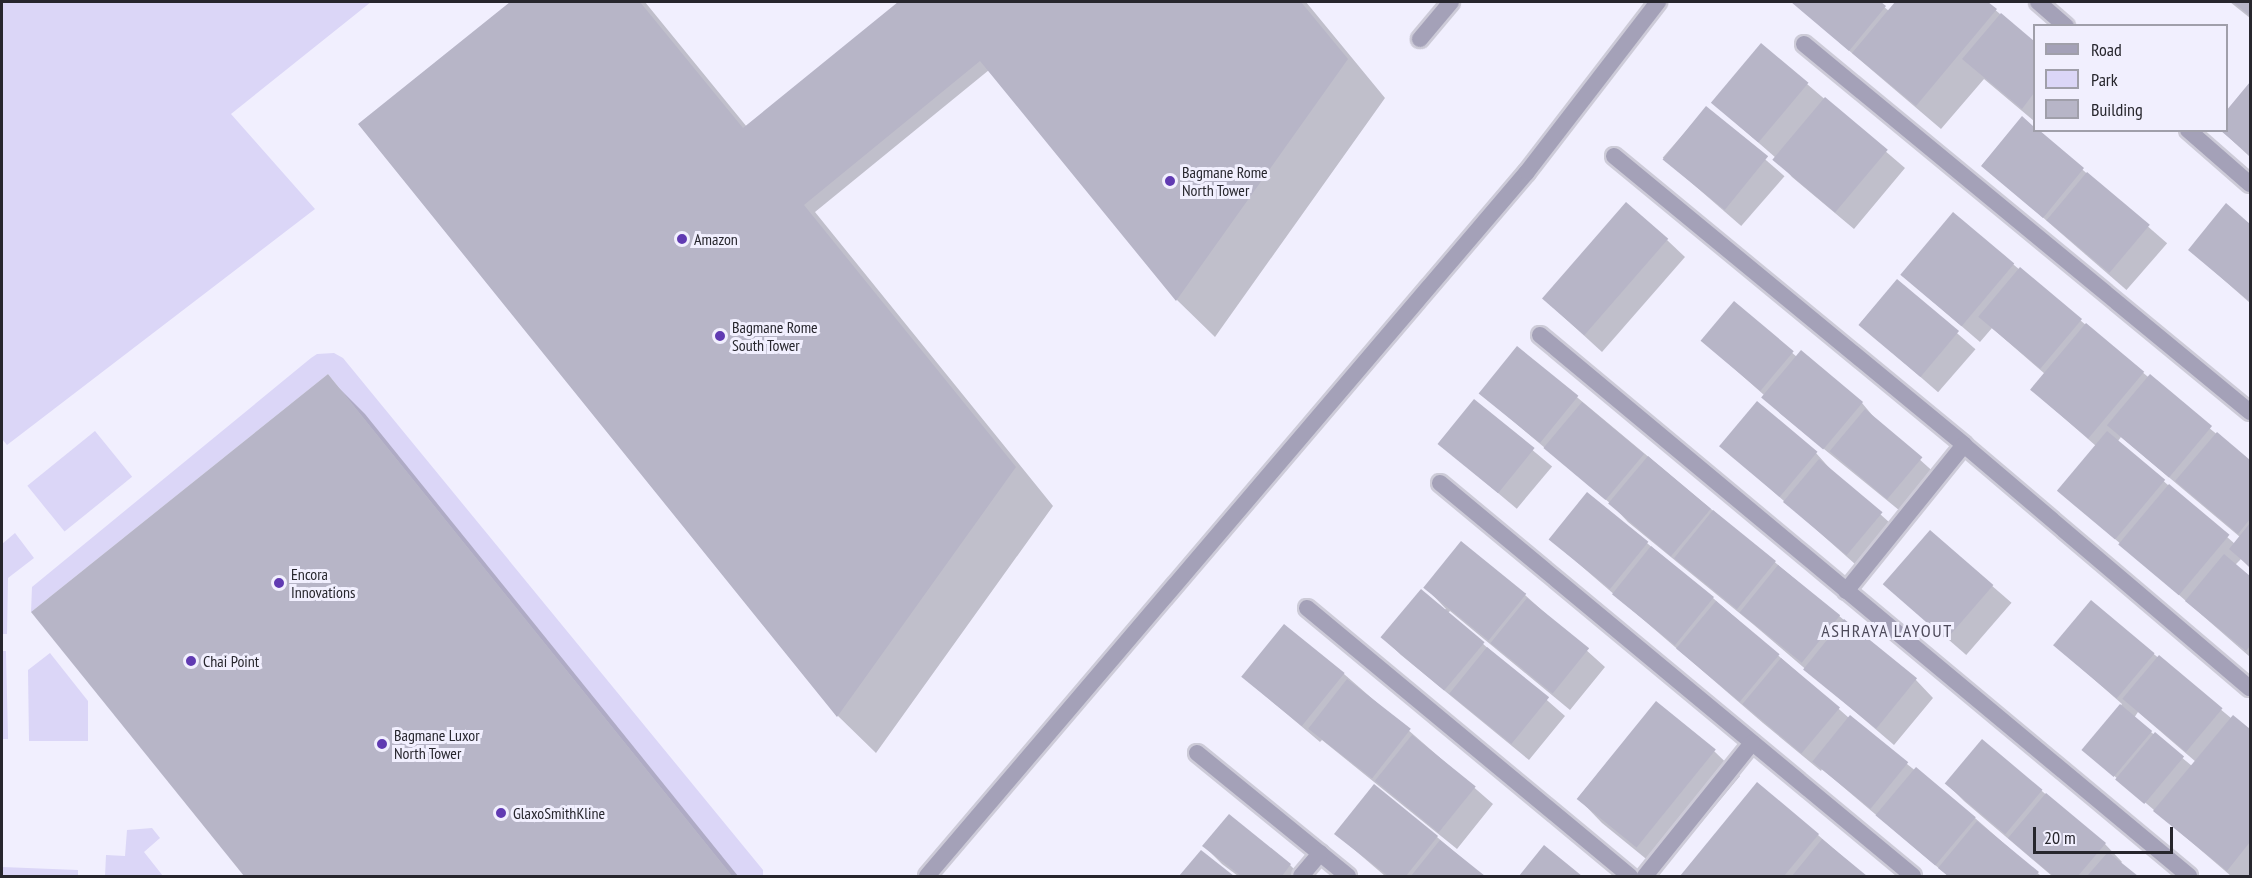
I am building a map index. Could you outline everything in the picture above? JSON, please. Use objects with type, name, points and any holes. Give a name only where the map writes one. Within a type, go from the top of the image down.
[{"type":"street","points":[[1420,39],[1450,2]]},
{"type":"street","points":[[927,876],[1527,172],[1658,2]]},
{"type":"street","points":[[2038,2],[2064,24]]},
{"type":"street","points":[[1804,44],[2250,412]]},
{"type":"street","points":[[2190,132],[2250,184]]},
{"type":"street","points":[[1614,156],[1964,445],[2250,688]]},
{"type":"street","points":[[1540,335],[2189,876]]},
{"type":"street","points":[[1846,591],[1964,445]]},
{"type":"street","points":[[1440,483],[1913,876]]},
{"type":"street","points":[[1307,608],[1629,876]]},
{"type":"street","points":[[1644,876],[1752,742]]},
{"type":"street","points":[[1197,753],[1348,876]]},
{"type":"street","points":[[1301,876],[1320,854]]},
{"type":"green space","points":[[2,2],[371,2],[231,114],[315,209],[7,445],[2,439]]},
{"type":"green space","points":[[334,353],[343,358],[763,870],[763,876],[732,876],[328,374],[31,612],[32,587],[311,358],[317,354]]},
{"type":"green space","points":[[95,431],[132,477],[65,532],[27,486]]},
{"type":"green space","points":[[15,533],[34,558],[8,578],[7,634],[2,634],[2,544]]},
{"type":"green space","points":[[2,651],[6,651],[8,739],[2,739]]},
{"type":"green space","points":[[50,653],[88,701],[88,741],[29,741],[28,670]]},
{"type":"green space","points":[[152,828],[160,838],[144,852],[163,876],[105,876],[106,855],[125,856],[127,830]]},
{"type":"green space","points":[[2,867],[78,870],[78,876],[2,876]]},
{"type":"building","name":"Bagmane Rome South Tower","points":[[510,2],[640,2],[743,128],[898,2],[1301,2],[1348,59],[1176,301],[980,61],[804,205],[1016,467],[837,717],[358,124]]},
{"type":"building","points":[[1791,2],[1881,2],[1886,6],[1849,51]]},
{"type":"building","points":[[1895,2],[1988,2],[1997,9],[1916,106],[1852,53]]},
{"type":"building","points":[[2233,2],[2250,2],[2250,16]]},
{"type":"building","points":[[2001,13],[2033,40],[2033,94],[2022,109],[1962,59]]},
{"type":"building","points":[[1761,43],[1808,83],[1758,143],[1711,103]]},
{"type":"building","points":[[2250,82],[2250,156],[2222,132],[2228,132],[2228,109]]},
{"type":"building","points":[[1825,97],[1888,150],[1835,213],[1772,160]]},
{"type":"building","points":[[1706,106],[1768,156],[1725,210],[1663,160]]},
{"type":"building","points":[[2022,116],[2033,126],[2033,132],[2041,132],[2084,168],[2043,218],[1981,166]]},
{"type":"building","points":[[2087,172],[2150,225],[2109,273],[2047,220]]},
{"type":"building","points":[[1626,202],[1668,239],[1584,335],[1542,299]]},
{"type":"building","points":[[2226,203],[2250,224],[2249,301],[2188,250]]},
{"type":"building","points":[[1953,212],[2014,263],[1962,326],[1900,275]]},
{"type":"building","points":[[2020,267],[2082,319],[2040,369],[1978,317]]},
{"type":"building","points":[[1897,279],[1959,331],[1920,377],[1858,325]]},
{"type":"building","points":[[1734,301],[1794,351],[1760,391],[1701,341]]},
{"type":"building","points":[[2086,323],[2144,372],[2088,438],[2030,390]]},
{"type":"building","points":[[1517,346],[1578,396],[1540,443],[1479,393]]},
{"type":"building","points":[[1801,350],[1863,402],[1823,450],[1761,397]]},
{"type":"building","name":"Bagmane Luxor North Tower","points":[[328,374],[732,876],[244,876],[31,612]]},
{"type":"building","points":[[2150,374],[2212,426],[2169,477],[2107,425]]},
{"type":"building","points":[[1474,399],[1535,448],[1498,493],[1437,444]]},
{"type":"building","points":[[1757,401],[1818,452],[1780,497],[1719,446]]},
{"type":"building","points":[[1582,402],[1644,454],[1605,500],[1543,448]]},
{"type":"building","points":[[1865,409],[1922,457],[1887,499],[1830,451]]},
{"type":"building","points":[[2107,431],[2165,480],[2115,540],[2057,491]]},
{"type":"building","points":[[2217,432],[2250,460],[2250,519],[2238,534],[2175,481]]},
{"type":"building","points":[[1648,456],[1711,509],[1671,556],[1608,503]]},
{"type":"building","points":[[1819,459],[1883,512],[1847,555],[1783,502]]},
{"type":"building","points":[[2169,484],[2230,535],[2179,595],[2118,545]]},
{"type":"building","points":[[1587,492],[1648,542],[1610,589],[1549,539]]},
{"type":"building","points":[[1713,510],[1776,561],[1737,609],[1674,558]]},
{"type":"building","points":[[2250,523],[2250,567],[2229,549]]},
{"type":"building","points":[[1930,530],[1993,585],[1946,639],[1883,584]]},
{"type":"building","points":[[1461,541],[1526,594],[1489,640],[1423,588]]},
{"type":"building","points":[[1651,546],[1714,597],[1675,645],[1612,594]]},
{"type":"building","points":[[2224,554],[2250,576],[2250,646],[2246,651],[2185,601]]},
{"type":"building","points":[[1778,565],[1840,615],[1802,663],[1740,612]]},
{"type":"building","points":[[1421,589],[1485,642],[1444,691],[1381,637]]},
{"type":"building","points":[[1527,598],[1589,648],[1553,693],[1490,643]]},
{"type":"building","points":[[2091,600],[2155,653],[2117,699],[2053,645]]},
{"type":"building","points":[[1716,601],[1780,654],[1740,702],[1676,648]]},
{"type":"building","points":[[1844,619],[1917,678],[1876,729],[1803,670]]},
{"type":"building","points":[[1284,624],[1345,673],[1302,726],[1241,677]]},
{"type":"building","points":[[1487,647],[1549,697],[1511,744],[1449,694]]},
{"type":"building","points":[[2159,655],[2223,708],[2186,752],[2122,699]]},
{"type":"building","points":[[1781,658],[1840,707],[1801,753],[1742,704]]},
{"type":"building","points":[[1347,679],[1411,729],[1372,779],[1308,729]]},
{"type":"building","points":[[1656,701],[1716,749],[1637,847],[1577,799]]},
{"type":"building","points":[[2120,704],[2152,731],[2114,777],[2081,750]]},
{"type":"building","points":[[1850,715],[1908,762],[1871,809],[1812,762]]},
{"type":"building","points":[[2233,715],[2250,729],[2250,842],[2227,871],[2153,811]]},
{"type":"building","points":[[2155,732],[2184,756],[2144,804],[2115,779]]},
{"type":"building","points":[[1412,735],[1476,787],[1439,832],[1375,781]]},
{"type":"building","points":[[1982,739],[2043,790],[2005,834],[1945,783]]},
{"type":"building","points":[[1916,767],[1976,817],[1935,865],[1876,815]]},
{"type":"building","points":[[1757,782],[1819,834],[1784,876],[1680,876]]},
{"type":"building","points":[[1374,784],[1438,836],[1406,876],[1388,876],[1334,834]]},
{"type":"building","points":[[2046,793],[2106,843],[2078,876],[2053,876],[2008,838]]},
{"type":"building","points":[[1229,814],[1291,864],[1282,876],[1241,876],[1202,846]]},
{"type":"building","points":[[1977,821],[2039,872],[2035,876],[1948,876],[1938,868]]},
{"type":"building","points":[[1822,839],[1867,876],[1792,876]]},
{"type":"building","points":[[1440,840],[1485,876],[1411,876]]},
{"type":"building","points":[[1544,845],[1582,876],[1519,876]]},
{"type":"building","points":[[1201,850],[1234,876],[1179,876]]},
{"type":"building","points":[[2108,852],[2138,876],[2087,876]]},
{"type":"place","name":"Bagmane Rome North Tower","points":[[1170,181]]},
{"type":"place","name":"Amazon","points":[[682,239]]},
{"type":"place","name":"Bagmane Rome South Tower","points":[[720,336]]},
{"type":"place","name":"Encora Innovations","points":[[279,583]]},
{"type":"place","name":"Chai Point","points":[[191,661]]},
{"type":"place","name":"Bagmane Luxor North Tower","points":[[382,744]]},
{"type":"place","name":"GlaxoSmithKline","points":[[501,813]]},
{"type":"district","name":"ASHRAYA LAYOUT","points":[[1887,631]]}]
